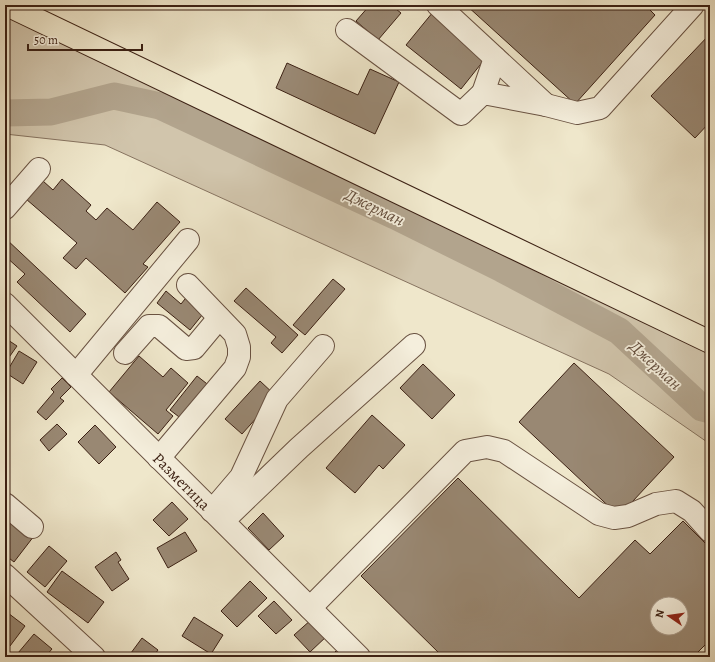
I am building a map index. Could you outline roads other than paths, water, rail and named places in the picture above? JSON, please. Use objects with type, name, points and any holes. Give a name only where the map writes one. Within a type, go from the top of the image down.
[{"type":"main road","points":[[7,5],[710,342]]},
{"type":"street","points":[[438,5],[546,105]]},
{"type":"street","points":[[483,93],[577,112],[600,108],[693,5]]},
{"type":"street","points":[[706,5],[710,8]]},
{"type":"street","points":[[347,30],[461,114],[483,93],[495,58]]},
{"type":"street","points":[[5,208],[40,169]]},
{"type":"street","points":[[76,375],[188,240]]},
{"type":"street","points":[[159,458],[235,368],[239,357],[239,347],[235,334],[188,285]]},
{"type":"street","name":"Разметица","points":[[5,304],[359,657]]},
{"type":"street","points":[[125,353],[149,326],[154,325],[160,326],[186,349],[194,348],[219,318]]},
{"type":"street","points":[[217,516],[299,448],[414,345]]},
{"type":"street","points":[[217,516],[241,477],[277,400],[323,346]]},
{"type":"street","points":[[310,608],[464,450],[487,447],[504,451],[599,514],[614,518],[628,516],[656,504],[676,502],[692,512],[710,531]]},
{"type":"street","points":[[5,504],[32,527]]},
{"type":"street","points":[[5,575],[94,657]]},
{"type":"waterway","name":"Джерман","points":[[5,113],[51,112],[114,96],[160,106],[395,216],[502,269],[619,331],[702,408],[710,410]]}]
